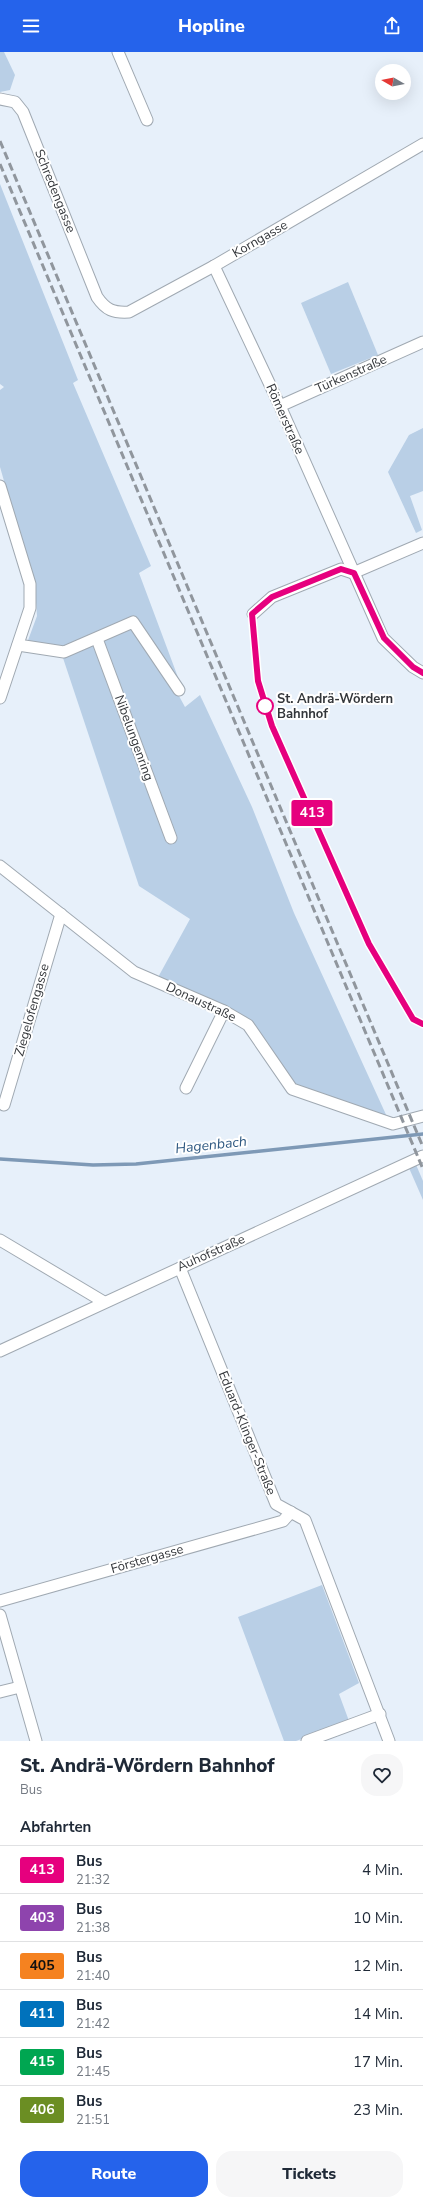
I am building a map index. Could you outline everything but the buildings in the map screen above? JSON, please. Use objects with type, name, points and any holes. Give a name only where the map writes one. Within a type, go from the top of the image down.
[{"type":"street","points":[[118,52],[147,120]]},
{"type":"street","name":"Schredengasse","points":[[0,99],[15,102],[23,112],[97,297]]},
{"type":"street","name":"Korngasse","points":[[97,297],[104,308],[117,313],[128,312],[214,266],[423,144]]},
{"type":"street","name":"Römerstraße","points":[[214,266],[280,406],[384,638],[413,667],[423,673]]},
{"type":"street","name":"Türkenstraße","points":[[280,406],[423,342]]},
{"type":"street","points":[[0,486],[30,584],[30,608],[0,698]]},
{"type":"street","points":[[252,614],[272,597],[341,569],[354,573],[423,543]]},
{"type":"street","points":[[18,645],[64,652],[97,639],[133,622],[179,690]]},
{"type":"street","name":"Nibelungenring","points":[[97,639],[171,838]]},
{"type":"street","name":"Donaustraße","points":[[0,866],[134,972],[224,1011],[248,1025],[292,1089],[393,1124],[423,1116]]},
{"type":"street","name":"Ziegelofengasse","points":[[4,1105],[60,914]]},
{"type":"street","points":[[186,1088],[224,1011]]},
{"type":"street","name":"Auhofstraße","points":[[0,1351],[423,1156]]},
{"type":"street","points":[[0,1240],[104,1302]]},
{"type":"street","name":"Eduard-Klinger-Straße","points":[[180,1268],[276,1504],[305,1520],[389,1741]]},
{"type":"street","name":"Förstergasse","points":[[0,1601],[283,1521],[291,1512]]},
{"type":"street","points":[[0,1615],[36,1741]]},
{"type":"street","points":[[0,1692],[20,1687]]},
{"type":"street","points":[[307,1741],[380,1714]]},
{"type":"shaded area","points":[[0,52],[4,52],[15,75],[10,90],[0,92]]},
{"type":"shaded area","points":[[0,184],[78,380],[73,383],[151,566],[139,573],[179,680],[173,685],[185,707],[200,695],[252,807],[294,913],[388,1119],[292,1089],[248,1025],[156,981],[190,919],[139,886],[61,652],[27,643],[37,616],[35,589],[0,467],[0,390],[4,387],[0,384]]},
{"type":"shaded area","points":[[348,282],[378,355],[331,374],[301,303]]},
{"type":"shaded area","points":[[423,428],[423,491],[410,496],[422,530],[416,533],[388,472],[409,435]]},
{"type":"shaded area","points":[[414,1160],[423,1181],[423,1200],[409,1168]]},
{"type":"shaded area","points":[[322,1585],[359,1683],[339,1694],[349,1721],[296,1741],[284,1741],[238,1617]]},
{"type":"waterway","name":"Hagenbach","points":[[0,1159],[93,1165],[136,1164],[423,1134]]},
{"type":"railway","points":[[0,141],[423,1147]]},
{"type":"railway","points":[[0,164],[423,1169]]},
{"type":"bus line","name":"413","points":[[423,673],[413,667],[384,638],[354,573],[341,569],[272,597],[252,614],[258,681],[272,726],[369,944],[413,1019],[423,1024]]},
{"type":"place","name":"St. Andrä-Wördern Bahnhof","points":[[265,706]]}]
